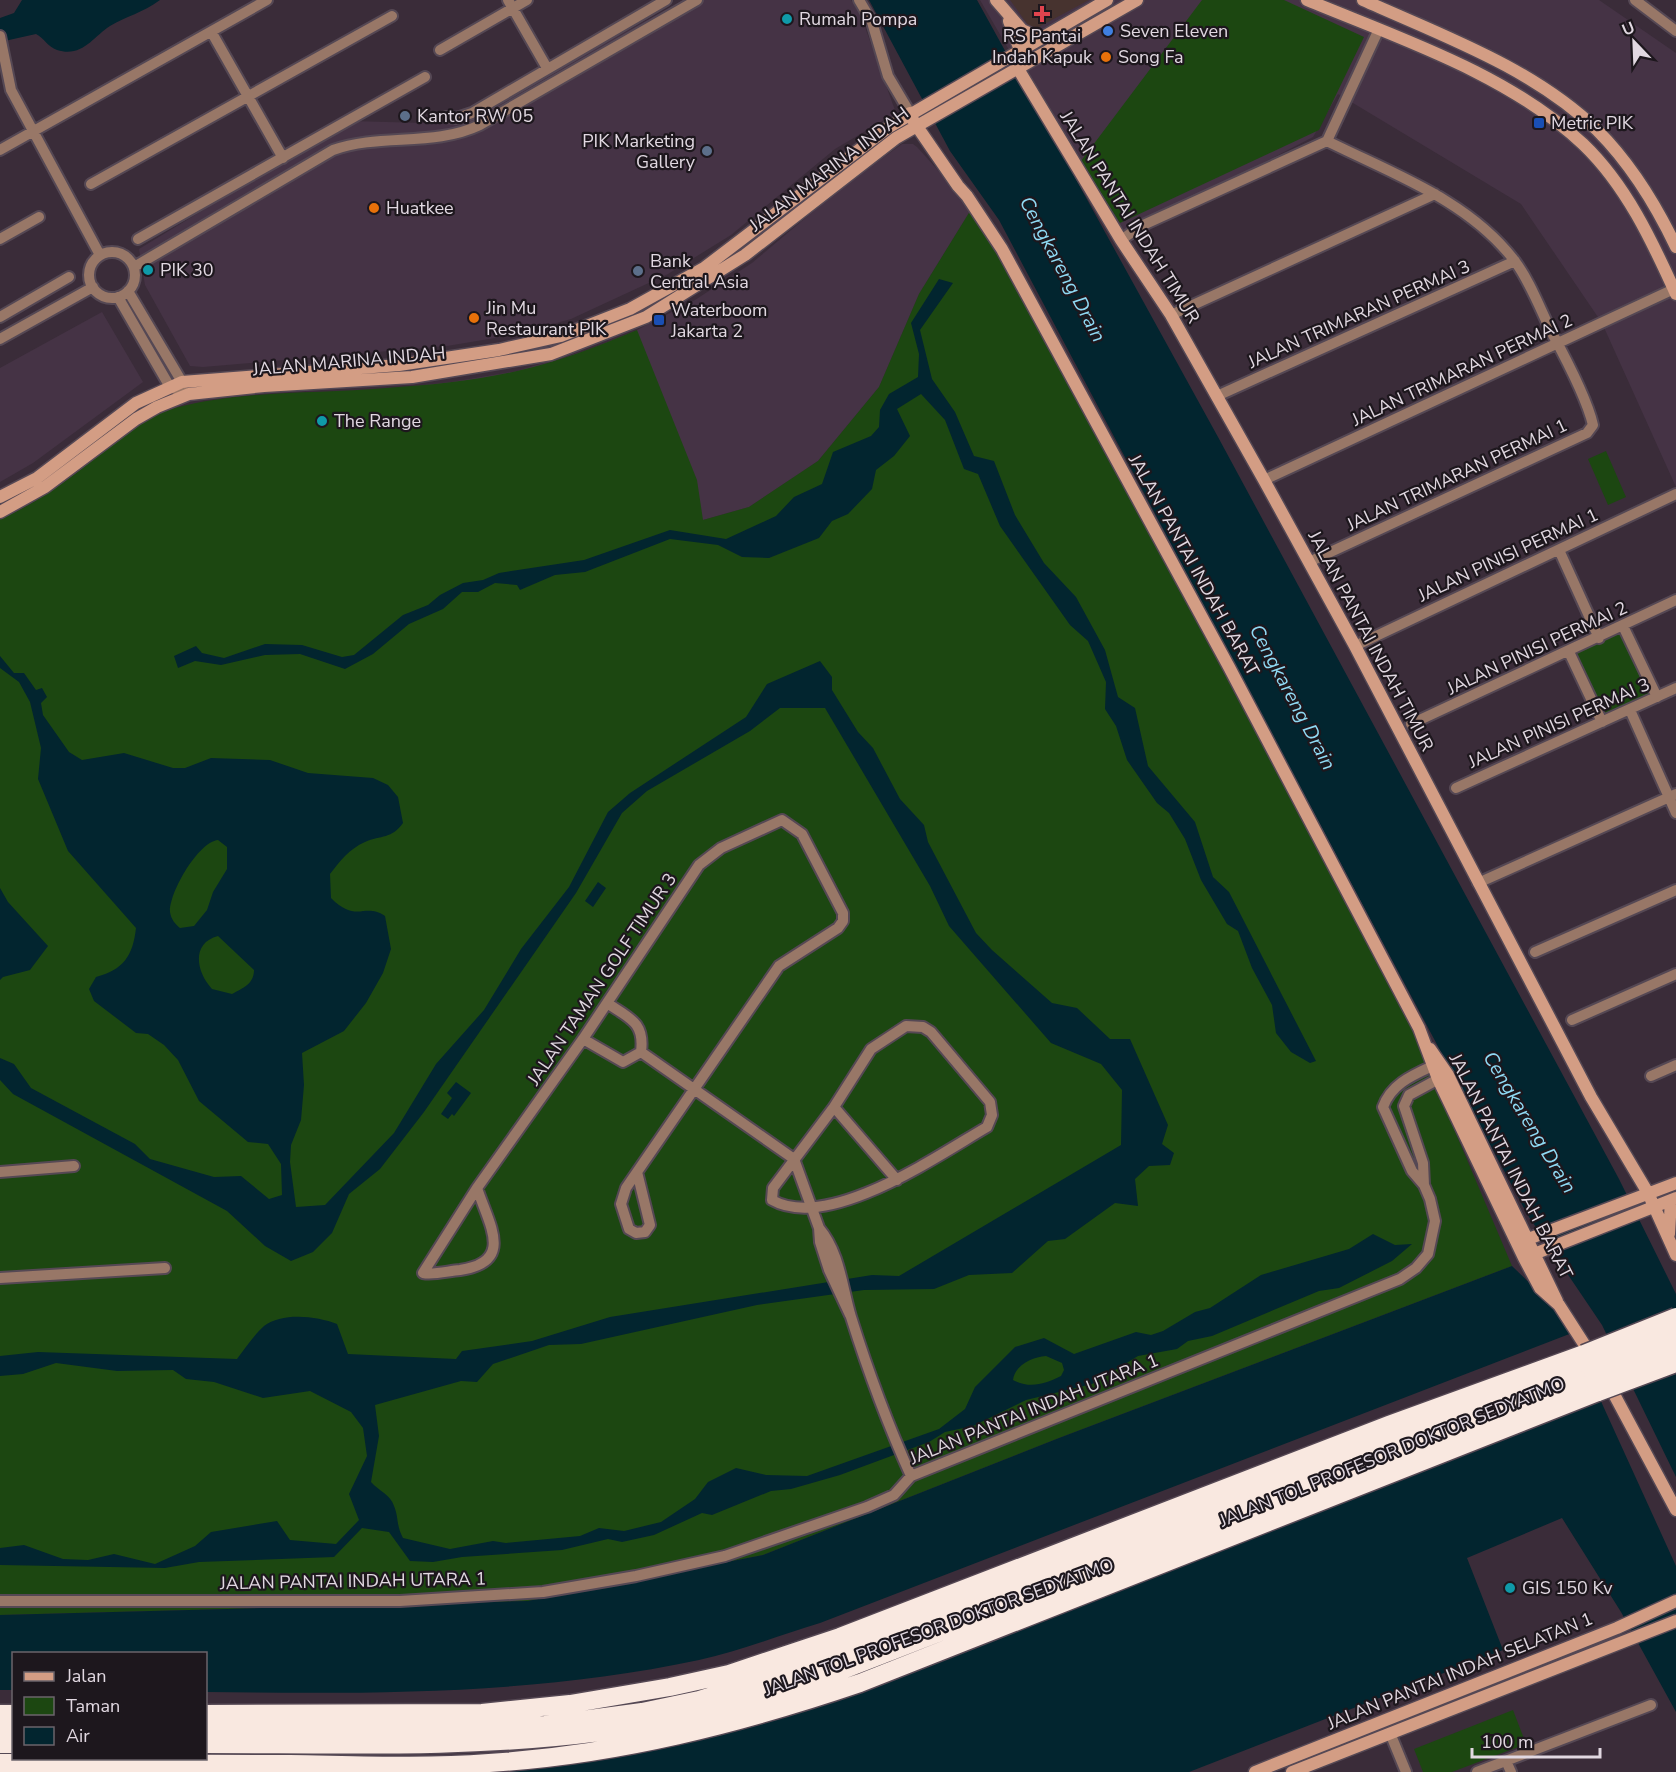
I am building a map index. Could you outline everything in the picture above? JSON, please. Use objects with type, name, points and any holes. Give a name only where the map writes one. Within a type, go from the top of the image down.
[{"type":"highway","name":"JALAN TOL PROFESOR DOKTOR SEDYATMO","points":[[207,1744],[450,1744],[528,1739],[602,1732],[708,1711],[837,1672],[1591,1372],[1676,1317]]},
{"type":"highway","name":"JALAN TOL PROFESOR DOKTOR SEDYATMO","points":[[0,1763],[411,1766],[489,1763],[591,1752],[685,1735],[747,1720],[860,1683],[1591,1372],[1676,1332]]},
{"type":"highway","name":"JALAN TOL PROFESOR DOKTOR SEDYATMO","points":[[207,1714],[482,1713],[570,1704],[670,1687],[729,1674],[851,1633],[1389,1425],[1591,1372],[1676,1347]]},
{"type":"highway","name":"JALAN TOL PROFESOR DOKTOR SEDYATMO","points":[[207,1729],[511,1727],[592,1720],[699,1700],[750,1686],[850,1652],[1591,1372],[1676,1363]]},
{"type":"main road","name":"JALAN PANTAI INDAH TIMUR","points":[[996,0],[1006,14],[1027,33],[1040,38]]},
{"type":"main road","name":"JALAN MARINA INDAH","points":[[0,512],[45,487],[136,419],[157,407],[189,394],[264,386],[412,377],[551,354],[646,317],[745,255],[897,138],[1016,60],[1040,38],[1107,0]]},
{"type":"main road","name":"JALAN MARINA INDAH","points":[[0,497],[37,478],[136,403],[176,384],[399,365],[499,350],[561,336],[630,309],[670,288],[736,244],[847,156],[916,110],[1137,0]]},
{"type":"main road","points":[[1307,0],[1379,29],[1494,82],[1536,107],[1584,145],[1639,216],[1675,292]]},
{"type":"main road","points":[[1363,0],[1504,65],[1557,97],[1597,130],[1642,185],[1675,241]]},
{"type":"main road","name":"JALAN PANTAI INDAH TIMUR","points":[[1006,14],[1016,60],[1121,240],[1171,315],[1264,480],[1591,1097],[1648,1193],[1674,1250]]},
{"type":"main road","name":"JALAN PANTAI INDAH BARAT","points":[[916,110],[921,122],[1002,249],[1229,667],[1528,1239],[1559,1305],[1579,1332],[1618,1400],[1676,1510]]},
{"type":"main road","points":[[889,127],[896,129],[897,138]]},
{"type":"main road","points":[[736,244],[745,255]]},
{"type":"main road","points":[[1528,1239],[1676,1183]]},
{"type":"main road","name":"JALAN PANTAI INDAH TIMUR","points":[[1673,1199],[1668,1222],[1674,1250]]},
{"type":"main road","points":[[1535,1253],[1673,1199]]},
{"type":"main road","name":"JALAN PANTAI INDAH SELATAN 1","points":[[1255,1772],[1617,1628],[1676,1601]]},
{"type":"main road","name":"JALAN PANTAI INDAH SELATAN 1","points":[[1295,1771],[1676,1621]]},
{"type":"street","points":[[0,150],[212,33],[267,0]]},
{"type":"street","points":[[440,50],[510,4],[527,0]]},
{"type":"street","points":[[446,117],[457,118],[472,113],[666,0]]},
{"type":"street","points":[[134,267],[333,150],[363,143],[443,137],[464,133],[697,0]]},
{"type":"street","points":[[859,0],[872,22],[888,76],[916,110]]},
{"type":"street","points":[[1635,0],[1676,31]]},
{"type":"street","points":[[510,4],[547,68]]},
{"type":"street","points":[[91,184],[392,16]]},
{"type":"street","points":[[1121,240],[1141,226],[1327,141],[1379,29]]},
{"type":"street","points":[[212,33],[283,158]]},
{"type":"street","points":[[1,40],[10,90],[100,255]]},
{"type":"street","points":[[138,239],[425,77]]},
{"type":"street","points":[[1327,141],[1435,194],[1471,216],[1515,261],[1559,344]]},
{"type":"street","points":[[1171,315],[1435,194]]},
{"type":"street","points":[[0,238],[39,217]]},
{"type":"street","points":[[120,253],[134,267],[135,280],[128,291],[118,297],[104,296],[93,287],[89,273],[94,260],[100,255],[120,253]]},
{"type":"street","name":"JALAN TRIMARAN PERMAI 3","points":[[1217,396],[1515,261]]},
{"type":"street","points":[[0,317],[69,277]]},
{"type":"street","points":[[0,339],[93,287]]},
{"type":"street","points":[[128,291],[176,384]]},
{"type":"street","name":"JALAN TRIMARAN PERMAI 2","points":[[1264,480],[1675,292]]},
{"type":"street","points":[[118,297],[176,384],[189,394]]},
{"type":"street","name":"JALAN TRIMARAN PERMAI 1","points":[[1309,562],[1587,433],[1593,424],[1592,419],[1559,344]]},
{"type":"street","name":"JALAN PINISI PERMAI 1","points":[[1354,646],[1676,494]]},
{"type":"street","points":[[1558,550],[1599,638]]},
{"type":"street","name":"JALAN PINISI PERMAI 2","points":[[1411,724],[1676,600]]},
{"type":"street","points":[[1623,626],[1658,697]]},
{"type":"street","points":[[1569,652],[1602,722]]},
{"type":"street","name":"JALAN PINISI PERMAI 3","points":[[1456,788],[1676,688]]},
{"type":"street","points":[[1630,710],[1672,795],[1676,813]]},
{"type":"street","points":[[1478,883],[1672,795]]},
{"type":"street","name":"JALAN TAMAN GOLF TIMUR 3","points":[[477,1188],[495,1245],[492,1257],[484,1264],[472,1268],[423,1273],[477,1188],[583,1039],[699,865],[721,848],[782,820],[802,834],[843,913],[843,921],[838,928],[779,966],[694,1089]]},
{"type":"street","points":[[1535,952],[1676,890]]},
{"type":"street","points":[[1572,1020],[1676,974]]},
{"type":"street","points":[[607,1003],[637,1024],[643,1036],[641,1052]]},
{"type":"street","points":[[906,1026],[923,1027],[931,1032],[990,1102],[992,1115],[987,1127],[885,1188],[811,1208],[785,1207],[772,1200],[772,1188],[794,1159],[834,1107],[871,1049],[906,1026]]},
{"type":"street","points":[[583,1039],[623,1062],[641,1052]]},
{"type":"street","points":[[641,1052],[794,1159],[819,1228],[827,1238],[834,1270],[891,1428],[911,1476]]},
{"type":"street","name":"JALAN PANTAI INDAH UTARA 1","points":[[1424,1185],[1412,1171],[1383,1107],[1387,1094],[1402,1081],[1436,1064]]},
{"type":"street","points":[[1651,1076],[1676,1065]]},
{"type":"street","name":"JALAN PANTAI INDAH UTARA 1","points":[[0,1601],[400,1600],[543,1592],[636,1576],[725,1556],[867,1508],[894,1495],[911,1476],[1400,1279],[1416,1268],[1428,1254],[1435,1221],[1424,1185],[1423,1163],[1404,1107],[1409,1095],[1443,1077]]},
{"type":"street","points":[[637,1172],[650,1225],[645,1232],[636,1233],[629,1229],[621,1204],[626,1188],[694,1089]]},
{"type":"street","points":[[834,1107],[897,1180]]},
{"type":"street","points":[[0,1172],[74,1166]]},
{"type":"street","points":[[0,1278],[165,1268]]},
{"type":"street","points":[[1477,1772],[1651,1705]]},
{"type":"street","points":[[1390,1733],[1406,1772]]},
{"type":"street","points":[[1291,1758],[1295,1771]]},
{"type":"street","points":[[1506,1761],[1511,1772]]},
{"type":"shaded area","points":[[683,0],[851,0],[861,16],[896,113],[835,149],[731,235],[668,274],[571,319],[513,335],[447,346],[203,367],[190,366],[145,285],[139,249],[350,121],[460,124]]},
{"type":"shaded area","points":[[980,0],[1599,0],[1676,53],[1676,487],[1602,323],[1521,204],[1338,94],[1313,137],[1118,238]]},
{"type":"shaded area","name":"RS Pantai Indah Kapuk","points":[[1010,0],[1089,0],[1037,28],[1028,25]]},
{"type":"shaded area","points":[[902,144],[913,144],[917,147],[972,208],[919,294],[879,387],[818,461],[749,507],[703,520],[386,389],[451,382],[517,371],[588,350],[637,330],[695,300],[752,263],[841,188]]},
{"type":"shaded area","points":[[102,312],[143,382],[33,463],[0,482],[0,368]]},
{"type":"green space","points":[[1202,0],[1284,0],[1364,37],[1319,130],[1120,223],[1081,161]]},
{"type":"green space","points":[[972,208],[1017,287],[1399,999],[1512,1266],[1059,1438],[763,1555],[528,1601],[0,1615],[0,519],[51,491],[144,422],[175,408],[253,395],[402,387],[485,377],[548,363],[637,330],[697,480],[703,520],[749,507],[818,461],[879,387],[919,294]]},
{"type":"green space","points":[[1606,451],[1626,497],[1608,505],[1588,459]]},
{"type":"green space","points":[[1618,630],[1650,695],[1604,717],[1573,653]]},
{"type":"green space","points":[[1513,1710],[1526,1744],[1452,1772],[1423,1772],[1414,1749]]},
{"type":"water","points":[[22,0],[160,0],[110,26],[80,49],[66,52],[54,49],[36,34],[0,42],[0,18],[14,13]]},
{"type":"water","name":"Cengkareng Drain","points":[[869,0],[977,0],[1218,437],[1619,1179],[1676,1294],[1676,1477],[1602,1325],[1527,1214],[999,220],[950,151]]},
{"type":"water","points":[[939,279],[953,283],[920,330],[932,379],[955,412],[974,456],[994,461],[1015,515],[1044,563],[1076,597],[1105,650],[1118,697],[1135,708],[1148,766],[1195,822],[1213,877],[1229,892],[1316,1061],[1310,1063],[1291,1052],[1276,1033],[1272,1005],[1252,968],[1238,931],[1227,924],[1201,880],[1185,839],[1169,813],[1157,803],[1127,760],[1116,726],[1105,709],[1106,682],[1088,641],[1070,625],[1000,526],[978,474],[964,469],[945,420],[921,394],[897,409],[910,436],[894,456],[876,470],[872,489],[848,514],[832,521],[819,538],[769,558],[742,557],[718,545],[670,539],[585,572],[555,575],[520,590],[517,585],[495,583],[478,592],[462,592],[443,609],[409,624],[373,654],[345,669],[300,654],[265,655],[221,665],[195,661],[178,668],[174,656],[196,646],[202,653],[224,658],[265,644],[302,645],[342,657],[354,655],[403,615],[428,605],[440,595],[463,583],[483,580],[499,573],[584,560],[670,530],[726,539],[776,516],[794,497],[822,484],[833,452],[871,436],[879,427],[880,410],[889,394],[918,377],[919,354],[911,323]]},
{"type":"water","points":[[0,656],[14,673],[24,673],[36,690],[42,688],[47,697],[41,703],[43,715],[69,752],[82,760],[124,753],[173,768],[185,768],[211,758],[270,760],[308,773],[373,778],[388,785],[398,797],[403,823],[399,828],[395,832],[354,848],[330,874],[331,898],[340,906],[347,910],[378,912],[385,916],[391,949],[383,973],[366,1003],[344,1031],[302,1053],[304,1085],[301,1120],[291,1145],[290,1162],[296,1207],[325,1205],[394,1133],[436,1064],[484,1010],[521,949],[569,887],[608,812],[630,793],[746,717],[767,684],[820,661],[832,677],[832,690],[858,732],[873,748],[900,799],[924,825],[928,842],[976,933],[1052,1003],[1077,1008],[1110,1039],[1130,1039],[1168,1125],[1162,1144],[1174,1153],[1170,1165],[1149,1166],[1135,1179],[1138,1206],[1115,1203],[1065,1239],[1048,1241],[1012,1273],[969,1275],[934,1289],[864,1290],[757,1305],[581,1344],[549,1345],[493,1364],[477,1382],[461,1381],[375,1405],[379,1436],[371,1482],[392,1502],[403,1538],[450,1549],[493,1541],[506,1543],[580,1536],[599,1528],[624,1531],[661,1522],[695,1499],[708,1482],[736,1468],[766,1475],[807,1476],[939,1429],[965,1409],[975,1387],[1015,1347],[1044,1338],[1074,1354],[1136,1332],[1151,1335],[1163,1331],[1195,1312],[1210,1308],[1261,1275],[1349,1249],[1373,1234],[1395,1245],[1412,1244],[1392,1261],[1339,1288],[1319,1291],[1212,1336],[1188,1341],[1177,1349],[1138,1356],[1092,1384],[1026,1400],[973,1426],[945,1432],[929,1442],[840,1475],[791,1489],[771,1491],[712,1515],[702,1513],[654,1535],[622,1542],[608,1539],[562,1550],[462,1557],[433,1562],[410,1561],[389,1532],[362,1528],[334,1557],[199,1562],[165,1568],[0,1565],[0,1548],[24,1545],[63,1559],[88,1560],[114,1554],[155,1564],[195,1546],[211,1532],[277,1521],[290,1540],[336,1544],[359,1520],[349,1494],[367,1456],[363,1428],[351,1412],[310,1391],[263,1398],[214,1382],[186,1379],[173,1370],[117,1371],[56,1363],[23,1374],[0,1376],[0,1356],[38,1352],[237,1359],[264,1326],[280,1319],[300,1317],[337,1324],[348,1354],[456,1359],[462,1351],[532,1341],[610,1317],[872,1275],[899,1276],[1121,1145],[1122,1090],[1101,1064],[1051,1043],[949,926],[930,886],[825,708],[780,708],[750,731],[647,791],[622,813],[576,893],[424,1112],[380,1169],[349,1194],[332,1233],[313,1252],[291,1261],[265,1246],[227,1211],[13,1094],[0,1080],[0,1058],[14,1064],[31,1088],[135,1144],[150,1159],[214,1177],[241,1176],[269,1199],[282,1195],[281,1164],[268,1144],[248,1142],[199,1101],[178,1060],[164,1045],[148,1034],[136,1033],[94,1001],[89,989],[96,977],[120,966],[125,960],[135,938],[136,928],[68,851],[38,779],[41,748],[30,702],[19,682],[0,668]],"holes":[[[218,840],[227,847],[227,869],[213,892],[207,910],[194,926],[180,928],[171,917],[170,912],[179,881],[202,849]],[[218,936],[254,970],[254,975],[247,985],[232,994],[212,989],[202,975],[199,959],[203,945]],[[1046,1356],[1062,1363],[1064,1370],[1061,1376],[1031,1385],[1013,1380],[1021,1366]]]},
{"type":"water","points":[[598,882],[606,888],[593,907],[585,901]]},
{"type":"water","points":[[0,888],[8,902],[48,946],[30,970],[3,977],[0,980]]},
{"type":"water","points":[[456,1082],[471,1093],[454,1116],[452,1114],[448,1119],[441,1114],[452,1098],[447,1093]]},
{"type":"water","points":[[1512,1266],[1544,1297],[1572,1333],[820,1623],[699,1660],[637,1672],[576,1680],[453,1690],[330,1693],[207,1692],[207,1652],[12,1652],[12,1690],[0,1690],[0,1615],[528,1601],[763,1555],[1059,1438]]},
{"type":"water","points":[[1599,1397],[1676,1566],[1676,1712],[1621,1612],[1562,1518],[1467,1558],[1503,1650],[1189,1772],[0,1772],[496,1766],[750,1725]]},
{"type":"place","name":"RS Pantai Indah Kapuk","points":[[1042,14]]},
{"type":"place","name":"Rumah Pompa","points":[[787,19]]},
{"type":"place","name":"Seven Eleven","points":[[1108,31]]},
{"type":"place","name":"Song Fa","points":[[1106,57]]},
{"type":"place","name":"Kantor RW 05","points":[[405,116]]},
{"type":"place","name":"Metric PIK","points":[[1539,123]]},
{"type":"place","name":"PIK Marketing Gallery","points":[[707,151]]},
{"type":"place","name":"Huatkee","points":[[374,208]]},
{"type":"place","name":"PIK 30","points":[[148,270]]},
{"type":"place","name":"Bank Central Asia","points":[[638,271]]},
{"type":"place","name":"Jin Mu Restaurant PIK","points":[[474,318]]},
{"type":"place","name":"Waterboom Jakarta 2","points":[[659,320]]},
{"type":"place","name":"The Range","points":[[322,421]]},
{"type":"place","name":"GIS 150 Kv","points":[[1510,1588]]}]
